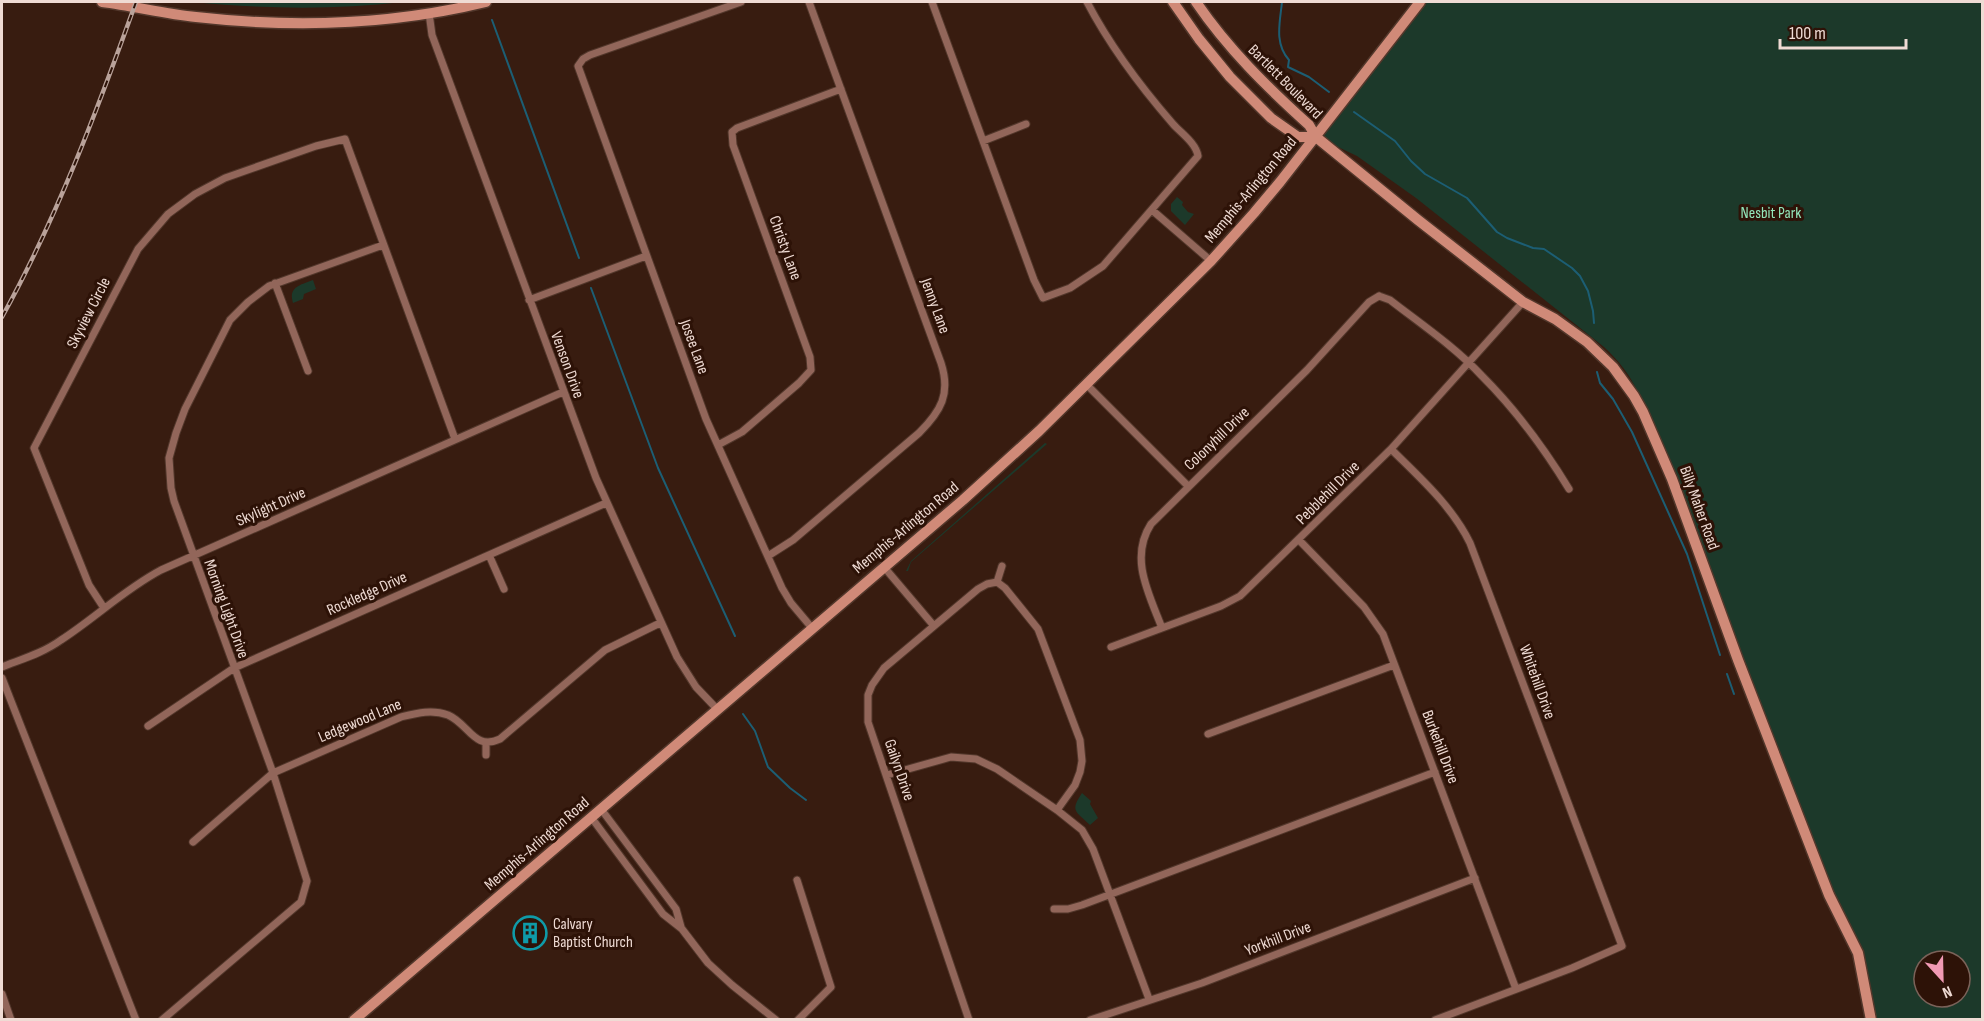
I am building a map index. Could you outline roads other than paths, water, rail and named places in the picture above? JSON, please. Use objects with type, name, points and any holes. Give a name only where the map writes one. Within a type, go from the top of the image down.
[{"type":"main road","points":[[102,2],[194,17],[266,23],[328,23],[382,19],[486,2]]},
{"type":"main road","name":"Bartlett Boulevard","points":[[1173,2],[1230,77],[1271,118],[1298,137],[1316,137]]},
{"type":"main road","name":"Bartlett Boulevard","points":[[1196,2],[1245,65],[1309,125],[1316,137]]},
{"type":"main road","name":"Memphis-Arlington Road","points":[[354,1020],[989,477],[1087,385],[1211,261],[1254,213],[1420,2]]},
{"type":"main road","name":"Billy Maher Road","points":[[1316,137],[1523,302],[1573,331],[1604,358],[1622,378],[1643,412],[1672,479],[1738,660],[1829,895],[1858,953],[1871,1020]]},
{"type":"street","name":"Josee Lane","points":[[741,2],[583,59],[579,62],[579,73],[703,412],[786,595],[812,628]]},
{"type":"street","name":"Jenny Lane","points":[[768,556],[793,540],[919,433],[933,419],[945,392],[945,377],[941,363],[809,2]]},
{"type":"street","points":[[932,2],[1034,280],[1043,298],[1070,288],[1097,271],[1198,156],[1197,150],[1127,67],[1087,2]]},
{"type":"street","name":"Venson Drive","points":[[429,13],[432,35],[587,458],[660,623],[684,669],[696,687],[717,709]]},
{"type":"street","name":"Christy Lane","points":[[718,445],[742,432],[809,374],[812,365],[733,145],[732,132],[769,115],[841,89]]},
{"type":"street","points":[[983,141],[1026,124]]},
{"type":"street","name":"Skyview Circle","points":[[104,608],[89,585],[34,448],[106,306],[144,240],[168,214],[195,194],[234,175],[316,146],[345,140],[383,245]]},
{"type":"street","points":[[1152,210],[1211,261]]},
{"type":"street","points":[[383,245],[455,439]]},
{"type":"street","name":"Morning Light Drive","points":[[162,1020],[301,902],[307,881],[273,773],[193,557],[171,488],[169,458],[176,433],[185,409],[230,320],[253,297],[275,283],[383,245]]},
{"type":"street","points":[[529,300],[646,256]]},
{"type":"street","points":[[275,283],[308,371]]},
{"type":"street","name":"Colonyhill Drive","points":[[1162,628],[1142,573],[1141,545],[1151,524],[1303,374],[1379,292],[1468,362]]},
{"type":"street","name":"Pebblehill Drive","points":[[1111,647],[1232,601],[1245,592],[1391,450],[1523,302]]},
{"type":"street","points":[[1468,362],[1527,428],[1569,489]]},
{"type":"street","points":[[1087,385],[1188,486]]},
{"type":"street","name":"Skylight Drive","points":[[2,667],[37,653],[61,640],[152,575],[563,392]]},
{"type":"street","name":"Whitehill Drive","points":[[1391,450],[1443,502],[1470,543],[1622,946],[1516,989]]},
{"type":"street","name":"Rockledge Drive","points":[[148,726],[234,668],[606,503]]},
{"type":"street","name":"Burkehill Drive","points":[[1299,540],[1371,616],[1383,634],[1516,989]]},
{"type":"street","points":[[489,555],[504,589]]},
{"type":"street","points":[[1002,566],[997,582],[1005,588],[1040,632],[1080,740],[1082,761],[1080,772],[1075,785],[1057,810]]},
{"type":"street","points":[[884,567],[934,626]]},
{"type":"street","name":"Gailyn Drive","points":[[969,1020],[868,723],[867,706],[870,690],[884,668],[978,589],[997,582]]},
{"type":"street","points":[[486,755],[486,743],[500,739],[605,650],[660,623]]},
{"type":"street","points":[[1208,734],[1394,665]]},
{"type":"street","points":[[2,678],[136,1020]]},
{"type":"street","name":"Ledgewood Lane","points":[[193,842],[273,773],[401,717],[421,712],[450,716],[479,741],[486,743]]},
{"type":"street","points":[[887,775],[951,757],[976,759],[997,770],[1057,810],[1086,835],[1093,849],[1149,999]]},
{"type":"street","points":[[1054,909],[1076,907],[1435,772]]},
{"type":"street","points":[[600,808],[675,909],[682,929]]},
{"type":"street","points":[[591,817],[663,914],[682,929],[708,963],[776,1020]]},
{"type":"street","name":"Yorkhill Drive","points":[[1089,1020],[1202,982],[1475,878]]},
{"type":"street","points":[[797,880],[831,987],[798,1020]]},
{"type":"street","points":[[1435,1020],[1516,989]]},
{"type":"street","points":[[2,994],[11,1020]]},
{"type":"waterway","points":[[1282,2],[1280,39],[1281,47],[1289,60],[1288,67],[1309,77],[1329,92]]},
{"type":"waterway","points":[[492,20],[579,258]]},
{"type":"waterway","points":[[1354,112],[1395,141],[1425,174],[1467,198],[1497,232],[1533,248],[1544,249],[1572,268],[1580,276],[1588,291],[1594,323]]},
{"type":"waterway","points":[[591,288],[658,468],[735,636]]},
{"type":"waterway","points":[[1597,372],[1600,383],[1613,399],[1632,432],[1687,554],[1720,655]]},
{"type":"waterway","points":[[1727,674],[1734,694]]},
{"type":"waterway","points":[[743,714],[755,731],[768,767],[806,800]]},
{"type":"railway","points":[[2,317],[59,202],[136,2]]},
{"type":"place","name":"Calvary Baptist Church","points":[[530,933]]},
{"type":"park label","name":"Nesbit Park","points":[[1771,213]]}]
